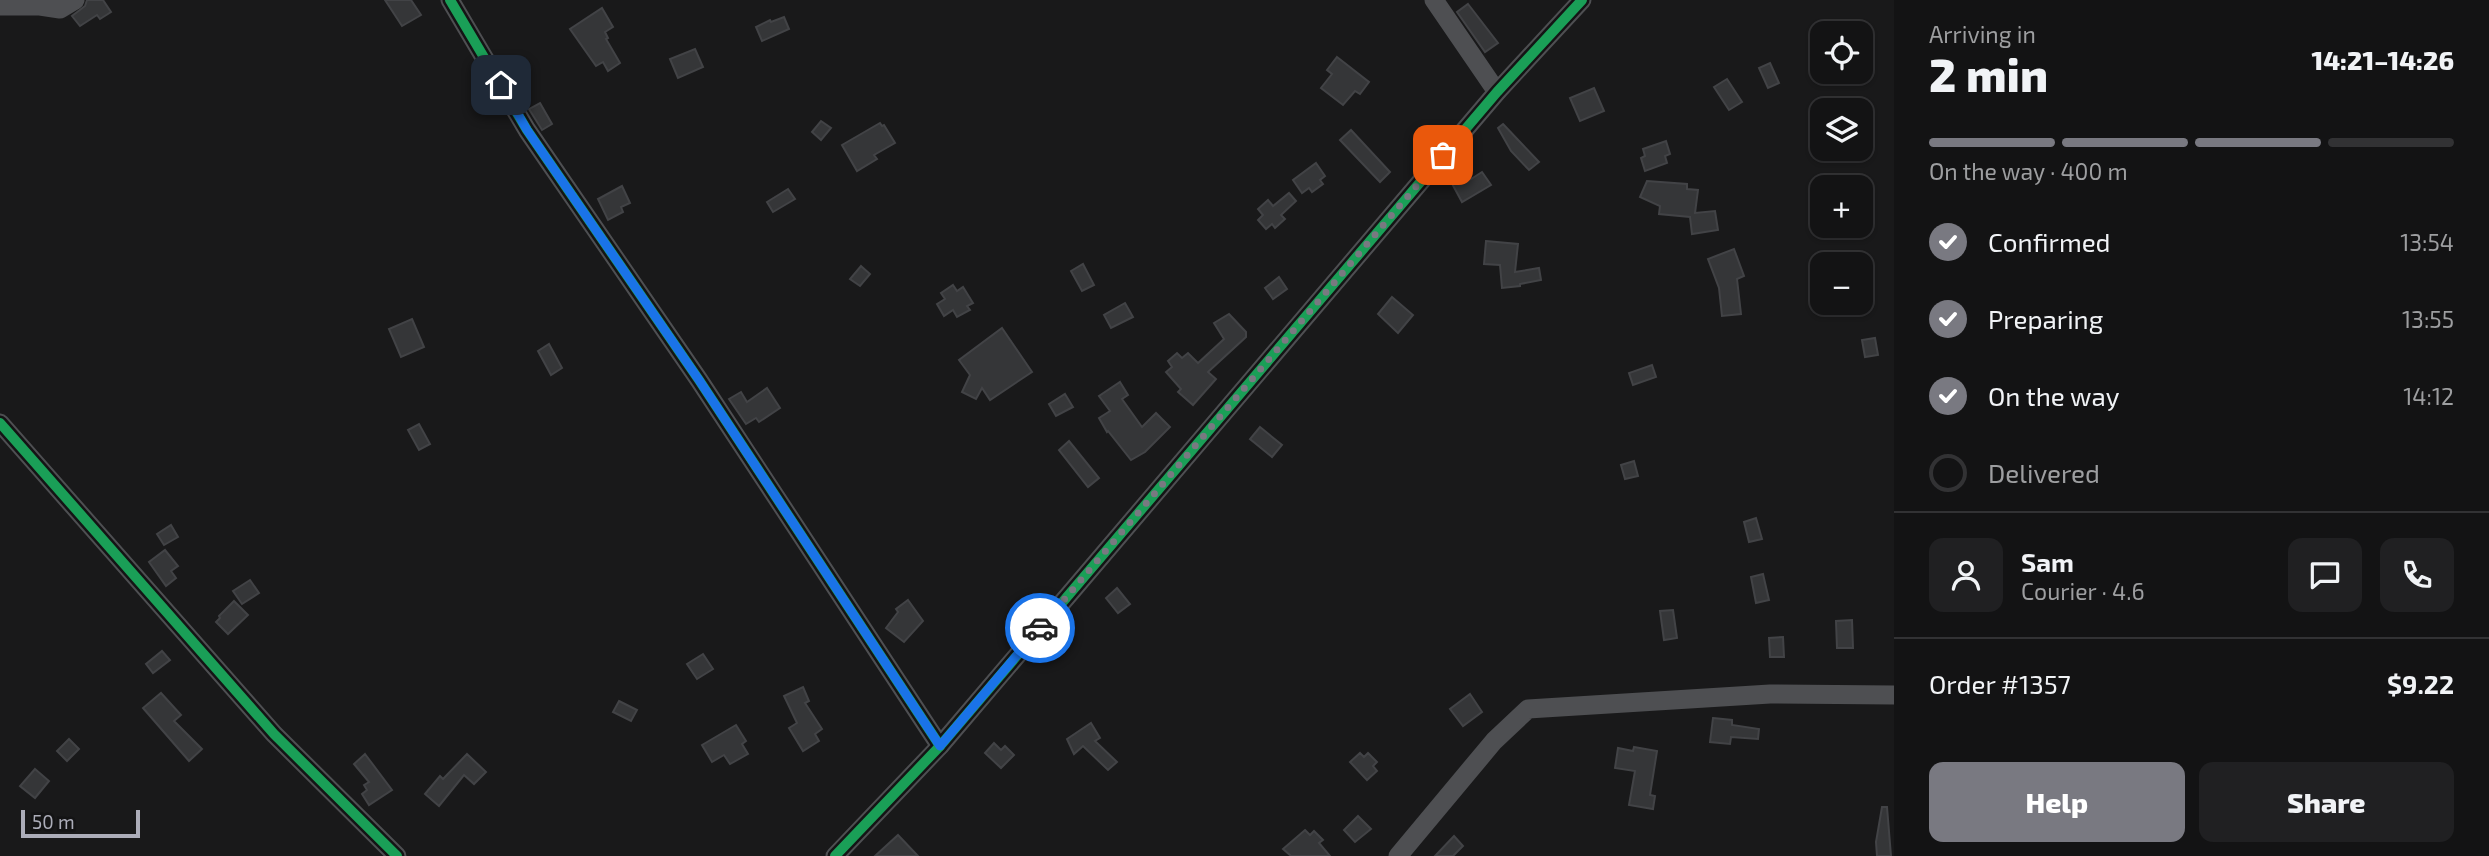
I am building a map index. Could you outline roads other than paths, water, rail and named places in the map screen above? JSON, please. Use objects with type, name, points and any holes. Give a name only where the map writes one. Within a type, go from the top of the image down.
[{"type":"street","points":[[0,6],[60,9],[75,0]]},
{"type":"street","points":[[450,0],[527,130],[699,380],[940,746]]},
{"type":"street","points":[[1434,0],[1497,92]]},
{"type":"street","points":[[835,856],[940,746],[1497,92],[1582,0]]},
{"type":"street","points":[[0,423],[274,734],[397,856]]},
{"type":"street","points":[[1398,856],[1494,741],[1528,709],[1770,694],[1894,695]]}]
